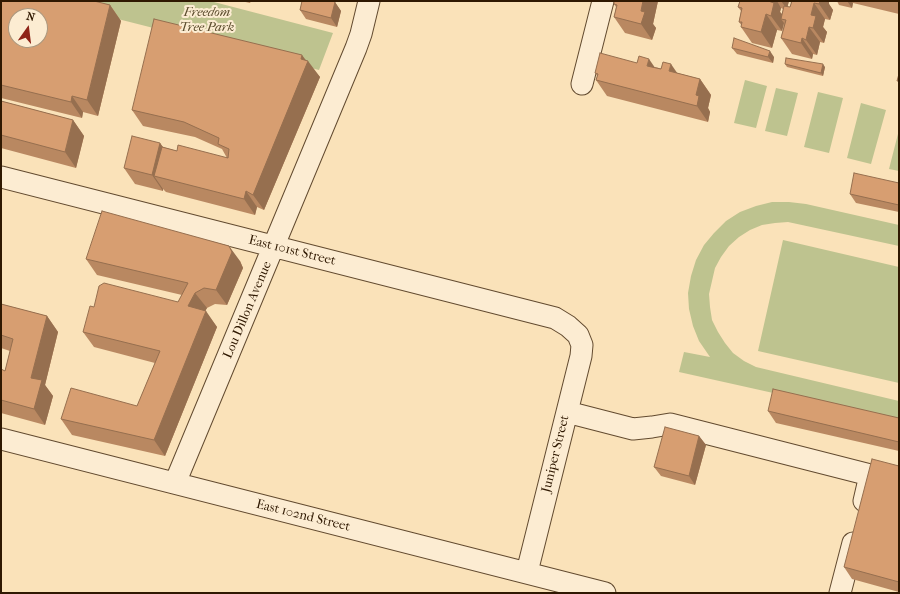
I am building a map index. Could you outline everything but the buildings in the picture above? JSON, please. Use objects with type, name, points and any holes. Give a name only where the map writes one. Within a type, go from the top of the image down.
[{"type":"street","name":"Lou Dillon Avenue","points":[[175,483],[356,48],[369,1]]},
{"type":"street","points":[[582,84],[603,1]]},
{"type":"street","name":"East 101st Street","points":[[1,177],[555,318],[568,326],[578,335]]},
{"type":"street","name":"Juniper Street","points":[[526,572],[581,356],[582,345],[578,335]]},
{"type":"street","points":[[567,412],[633,429],[670,424],[870,475],[840,593]]},
{"type":"street","name":"East 102nd Street","points":[[1,439],[605,593]]},
{"type":"green space","name":"Freedom Tree Park","points":[[47,1],[214,1],[333,33],[319,70]]},
{"type":"green space","points":[[745,80],[767,86],[756,128],[734,123]]},
{"type":"green space","points":[[776,88],[798,93],[787,136],[765,131]]},
{"type":"green space","points":[[818,92],[843,98],[829,153],[804,147]]},
{"type":"green space","points":[[861,103],[886,110],[871,164],[847,158]]},
{"type":"green space","points":[[899,130],[899,171],[889,169]]},
{"type":"green space","points":[[772,202],[806,204],[899,225],[899,246],[788,222],[762,225],[750,230],[729,246],[715,268],[709,294],[712,320],[718,332],[733,353],[756,367],[899,401],[899,421],[679,372],[684,352],[710,357],[699,341],[693,326],[689,309],[688,293],[696,260],[704,245],[726,221],[740,212]]},
{"type":"green space","points":[[783,240],[899,267],[899,383],[758,351]]}]
